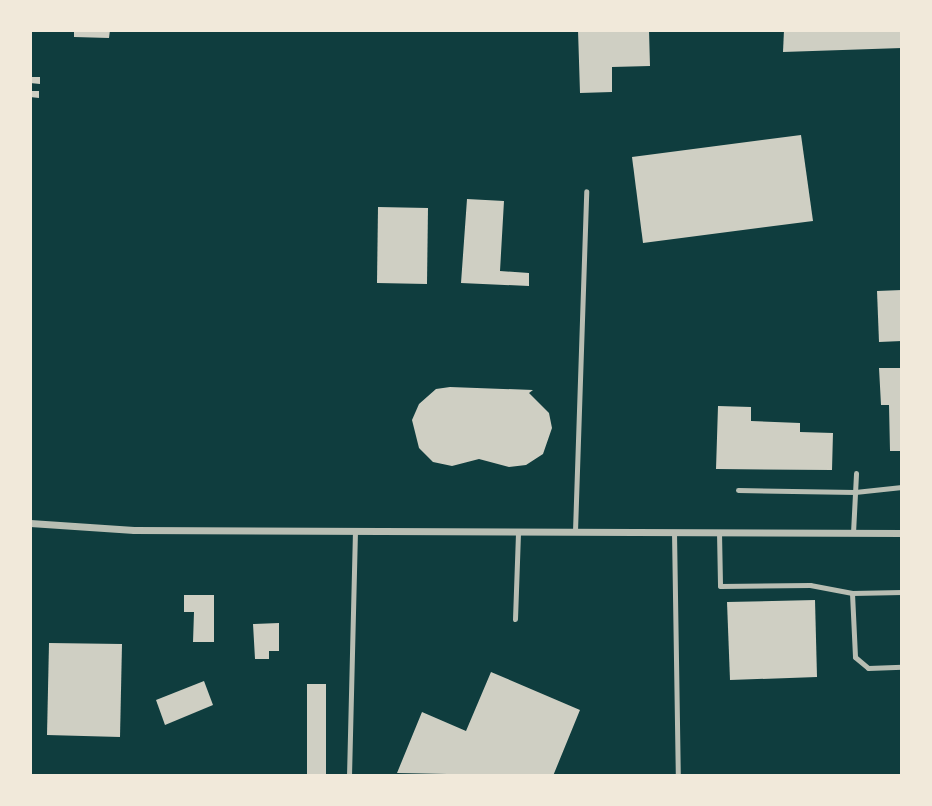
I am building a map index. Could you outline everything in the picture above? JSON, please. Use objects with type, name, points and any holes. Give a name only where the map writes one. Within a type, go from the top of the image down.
[{"type":"street","points":[[30,523],[134,530],[902,533]]},
{"type":"lane","points":[[575,531],[586,191]]},
{"type":"lane","points":[[853,533],[856,473]]},
{"type":"lane","points":[[738,490],[855,492],[902,487]]},
{"type":"lane","points":[[349,776],[355,531]]},
{"type":"lane","points":[[515,619],[518,531]]},
{"type":"lane","points":[[674,532],[678,776]]},
{"type":"lane","points":[[719,532],[720,586],[810,585],[852,593],[902,592]]},
{"type":"lane","points":[[852,593],[855,657],[868,668],[902,667]]},
{"type":"building","points":[[74,30],[110,30],[109,38],[74,37]]},
{"type":"building","points":[[578,30],[649,30],[650,66],[612,67],[612,92],[580,93]]},
{"type":"building","points":[[784,30],[902,30],[902,48],[783,52]]},
{"type":"building","points":[[30,77],[40,77],[40,84],[30,83]]},
{"type":"building","points":[[30,91],[39,91],[39,98],[30,97]]},
{"type":"building","points":[[801,135],[813,221],[643,243],[632,157]]},
{"type":"building","points":[[467,199],[504,201],[500,271],[529,273],[529,286],[461,283]]},
{"type":"building","points":[[378,207],[428,208],[427,284],[377,283]]},
{"type":"building","points":[[902,290],[902,341],[879,342],[877,291]]},
{"type":"building","points":[[879,368],[902,368],[902,451],[890,451],[889,405],[881,405]]},
{"type":"building","points":[[450,387],[533,390],[529,393],[549,413],[552,428],[543,454],[526,465],[509,467],[479,459],[452,466],[433,462],[419,448],[412,420],[419,404],[436,389]]},
{"type":"building","points":[[718,406],[751,407],[751,421],[800,423],[800,432],[833,433],[832,470],[716,469]]},
{"type":"building","points":[[184,595],[214,595],[214,642],[193,642],[194,612],[184,612]]},
{"type":"building","points":[[815,600],[817,677],[730,680],[727,602]]},
{"type":"building","points":[[279,623],[279,651],[269,651],[269,659],[255,659],[253,624]]},
{"type":"building","points":[[49,643],[122,644],[120,737],[47,735]]},
{"type":"building","points":[[491,672],[580,710],[553,776],[397,773],[422,712],[466,731]]},
{"type":"building","points":[[204,681],[213,705],[165,725],[156,700]]},
{"type":"building","points":[[307,684],[326,684],[326,776],[307,776]]}]
